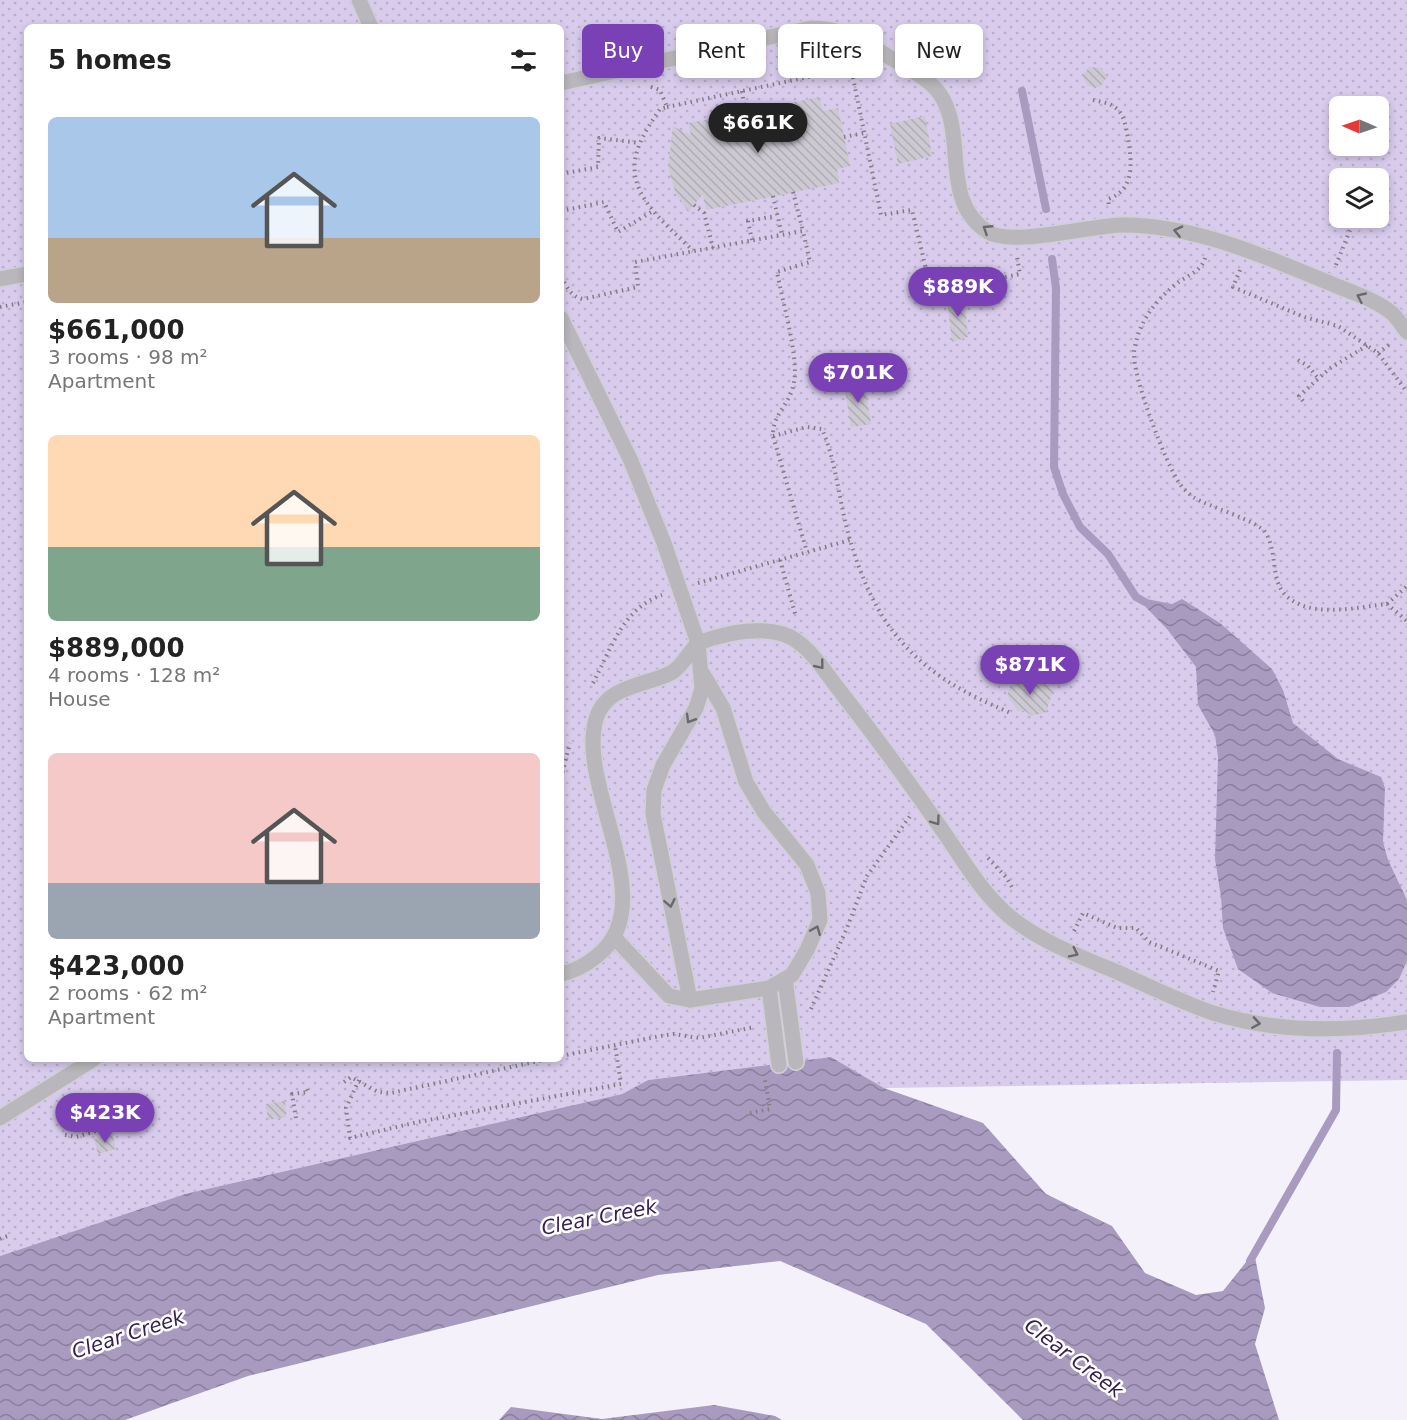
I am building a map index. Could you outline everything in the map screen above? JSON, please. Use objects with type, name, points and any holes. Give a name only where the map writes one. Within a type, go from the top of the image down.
[{"type":"lane","points":[[358,0],[370,24]]},
{"type":"lane","points":[[564,82],[811,28],[844,31],[924,80],[943,99],[953,140],[962,201],[970,216],[990,233],[1008,238],[1110,226],[1148,226],[1211,239],[1329,283],[1393,314],[1407,332]]},
{"type":"lane","points":[[0,279],[24,275]]},
{"type":"lane","points":[[564,324],[631,461],[664,543],[698,643],[703,675],[702,689],[696,708],[663,765],[654,790],[653,814],[690,1000]]},
{"type":"lane","points":[[564,973],[582,968],[602,952],[614,937],[622,913],[623,891],[592,737],[596,717],[608,699],[626,688],[674,672],[698,643],[742,632],[773,633],[783,634],[800,644],[817,662],[946,835],[973,878],[996,904],[1025,928],[1085,958],[1190,1004],[1248,1022],[1315,1028],[1407,1022]]},
{"type":"lane","points":[[614,937],[669,996],[690,1000],[769,988],[792,975],[807,950],[820,920],[818,893],[807,865],[764,812],[746,782],[732,746],[723,708],[703,675]]},
{"type":"lane","points":[[785,979],[796,1062]]},
{"type":"lane","points":[[769,988],[779,1065]]},
{"type":"lane","points":[[0,1118],[89,1062]]},
{"type":"path","points":[[693,251],[644,200],[636,178],[636,156],[640,143],[660,109],[851,68],[881,215],[912,210],[930,286],[964,280],[974,285]]},
{"type":"path","points":[[642,87],[653,87],[660,90],[668,107]]},
{"type":"path","points":[[742,91],[745,112]]},
{"type":"path","points":[[1093,100],[1110,103],[1119,110],[1124,121],[1131,157],[1131,172],[1126,186],[1119,195],[1108,199],[1110,226]]},
{"type":"path","points":[[844,137],[864,133]]},
{"type":"path","points":[[564,173],[597,167],[599,138],[640,143]]},
{"type":"path","points":[[794,192],[810,262],[777,272],[795,380],[789,401],[775,416],[773,436],[807,552]]},
{"type":"path","points":[[773,196],[782,235]]},
{"type":"path","points":[[564,210],[604,202],[618,232],[653,211]]},
{"type":"path","points":[[694,205],[704,213],[713,248]]},
{"type":"path","points":[[752,240],[748,221],[776,216]]},
{"type":"path","points":[[1329,283],[1352,228]]},
{"type":"path","points":[[564,282],[577,298],[583,299],[638,287],[635,262],[802,231]]},
{"type":"path","points":[[956,297],[974,285],[1020,274],[1016,249]]},
{"type":"path","points":[[1206,250],[1205,261],[1198,269],[1153,305],[1138,336],[1134,354],[1137,376],[1180,485],[1190,495],[1222,512],[1259,525],[1271,544],[1276,580],[1281,591],[1293,601],[1310,608],[1327,609],[1387,604],[1407,586]]},
{"type":"path","points":[[1243,263],[1233,287],[1305,317],[1338,326],[1378,353],[1407,392]]},
{"type":"path","points":[[0,308],[24,303]]},
{"type":"path","points":[[1303,401],[1299,396],[1318,378],[1368,345]]},
{"type":"path","points":[[1298,360],[1308,366],[1318,378]]},
{"type":"path","points":[[773,436],[807,427],[822,429],[850,540],[882,619],[904,646],[937,674],[975,699],[1011,712]]},
{"type":"path","points":[[780,560],[798,620]]},
{"type":"path","points":[[1387,604],[1407,621]]},
{"type":"path","points":[[982,853],[1006,877],[1014,892]]},
{"type":"path","points":[[1071,937],[1083,913],[1117,928],[1136,928],[1149,942],[1219,971],[1212,995],[1221,998]]},
{"type":"path","points":[[359,1080],[346,1108],[346,1120],[351,1138],[418,1122],[621,1084],[615,1045]]},
{"type":"path","points":[[344,1082],[351,1077],[378,1092],[391,1093],[534,1062]]},
{"type":"path","points":[[296,1118],[292,1094],[308,1092],[305,1086]]},
{"type":"path","points":[[65,1136],[76,1137],[115,1125]]},
{"type":"path","points":[[0,1239],[10,1235]]},
{"type":"shaded area","points":[[0,0],[1407,0],[1407,1080],[884,1088],[831,1057],[648,1080],[622,1094],[185,1194],[0,1256]]},
{"type":"water","points":[[1136,597],[1172,604],[1182,599],[1220,623],[1272,669],[1283,690],[1293,723],[1338,759],[1381,777],[1385,788],[1383,842],[1388,860],[1407,900],[1407,961],[1399,979],[1386,992],[1349,1007],[1320,1007],[1272,993],[1238,969],[1223,928],[1215,859],[1218,757],[1215,735],[1198,705],[1196,667],[1167,629]]},
{"type":"water","name":"Clear Creek","points":[[831,1057],[884,1088],[983,1123],[1046,1194],[1112,1226],[1145,1273],[1196,1295],[1223,1291],[1254,1252],[1265,1308],[1255,1344],[1279,1420],[1023,1420],[926,1324],[780,1261],[658,1275],[248,1376],[125,1420],[0,1420],[0,1256],[185,1194],[622,1094],[648,1080]]},
{"type":"water","points":[[714,1405],[775,1416],[782,1420],[499,1420],[511,1407],[602,1419]]},
{"type":"building","points":[[1089,67],[1101,68],[1107,77],[1100,87],[1088,86],[1083,76]]},
{"type":"building","points":[[819,97],[823,111],[838,108],[850,166],[837,169],[839,183],[706,210],[703,194],[688,212],[675,191],[668,167],[673,126],[691,136],[689,123]]},
{"type":"building","points":[[925,116],[932,156],[898,164],[890,124]]},
{"type":"building","points":[[964,297],[968,337],[952,342],[947,298]]},
{"type":"building","points":[[864,380],[871,424],[851,427],[844,383]]},
{"type":"building","points":[[1026,677],[1034,684],[1041,681],[1053,691],[1046,712],[1032,716],[1025,711],[1018,711],[1007,695],[1012,683]]},
{"type":"building","points":[[285,1101],[286,1117],[268,1120],[266,1104]]},
{"type":"building","points":[[112,1133],[116,1149],[98,1154],[94,1139]]},
{"type":"waterway","points":[[1022,91],[1046,209]]},
{"type":"waterway","points":[[1052,259],[1056,288],[1054,467],[1063,494],[1080,527],[1108,554],[1136,597],[1145,602]]},
{"type":"waterway","points":[[1250,1261],[1336,1110],[1337,1053]]}]
